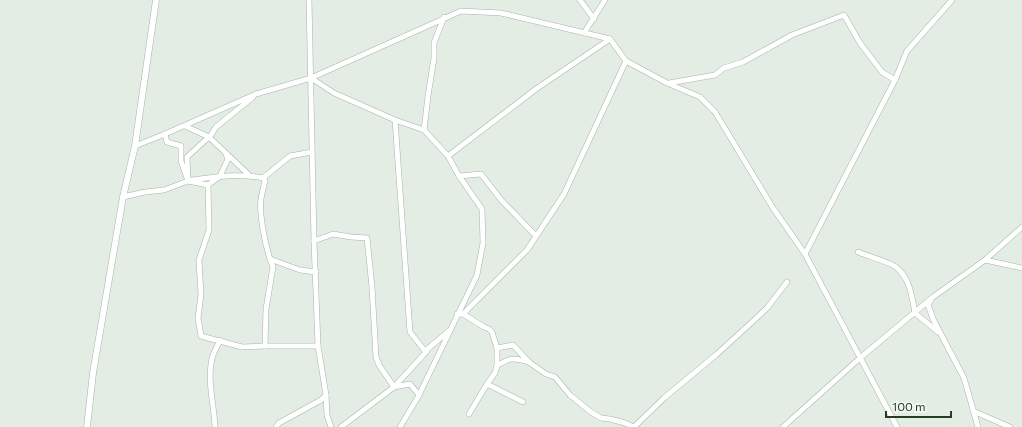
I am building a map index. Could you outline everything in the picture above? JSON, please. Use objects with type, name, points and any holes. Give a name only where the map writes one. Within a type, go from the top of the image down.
[{"type":"street","points":[[87,427],[93,373],[123,197],[134,146],[156,0]]},
{"type":"street","points":[[309,0],[314,240],[318,346],[326,395],[327,415],[331,427]]},
{"type":"street","points":[[580,0],[594,19]]},
{"type":"street","points":[[584,33],[605,0]]},
{"type":"street","points":[[805,254],[896,80],[907,50],[952,0]]},
{"type":"street","points":[[134,146],[185,126],[256,94],[311,78],[444,17],[461,11],[501,13],[610,39],[626,61],[667,83],[700,97],[715,112],[766,196],[805,254],[898,427]]},
{"type":"street","points":[[667,83],[715,75],[724,68],[742,62],[792,36],[844,15],[860,43],[882,72],[896,80]]},
{"type":"street","points":[[424,130],[434,58],[434,43],[444,17]]},
{"type":"street","points":[[448,156],[536,89],[610,39]]},
{"type":"street","points":[[464,314],[527,250],[564,194],[626,61]]},
{"type":"street","points":[[311,78],[334,94],[395,120],[424,130],[448,156],[459,176],[482,209],[483,243],[477,275],[419,395],[400,427]]},
{"type":"street","points":[[188,181],[187,157],[209,137],[216,127],[256,94]]},
{"type":"street","points":[[395,120],[410,332],[425,351]]},
{"type":"street","points":[[185,126],[209,137],[248,175]]},
{"type":"street","points":[[165,134],[166,142],[181,146],[181,161],[188,181]]},
{"type":"street","points":[[188,181],[208,185],[220,176],[228,159],[224,151]]},
{"type":"street","points":[[263,178],[290,156],[312,152]]},
{"type":"street","points":[[459,176],[481,174],[502,201],[536,236]]},
{"type":"street","points":[[123,197],[145,192],[164,190],[188,181],[220,176],[248,175],[263,178]]},
{"type":"street","points":[[263,178],[265,180],[261,200],[265,244],[273,267],[266,309],[265,346]]},
{"type":"street","points":[[208,185],[209,230],[199,260],[201,295],[198,318],[201,336],[242,347],[318,346]]},
{"type":"street","points":[[783,427],[860,358],[933,297],[985,260],[1022,227]]},
{"type":"street","points":[[314,240],[333,234],[366,238],[372,287],[376,357],[379,365],[394,387]]},
{"type":"street","points":[[858,252],[896,267],[906,279],[912,296],[915,313],[943,336]]},
{"type":"street","points":[[270,259],[300,270],[310,270],[316,272]]},
{"type":"street","points":[[985,260],[1022,268]]},
{"type":"street","points":[[497,348],[513,345],[530,363],[546,374],[555,377],[570,394],[601,418],[625,423],[634,427],[664,398],[717,354],[751,323],[766,308],[787,282]]},
{"type":"street","points":[[933,297],[928,305],[934,322],[943,336],[964,378],[978,427]]},
{"type":"street","points":[[457,314],[464,314],[489,329],[492,332],[497,348],[497,366],[495,373],[469,414]]},
{"type":"street","points":[[341,427],[394,387],[427,351],[425,351],[452,329]]},
{"type":"street","points":[[215,427],[210,369],[213,354],[220,340]]},
{"type":"street","points":[[497,366],[510,359],[517,359],[530,363]]},
{"type":"street","points":[[394,387],[410,384],[419,395]]},
{"type":"street","points":[[487,384],[523,402]]},
{"type":"street","points":[[276,427],[279,423],[321,400],[326,395]]},
{"type":"street","points":[[973,411],[1010,427]]}]
